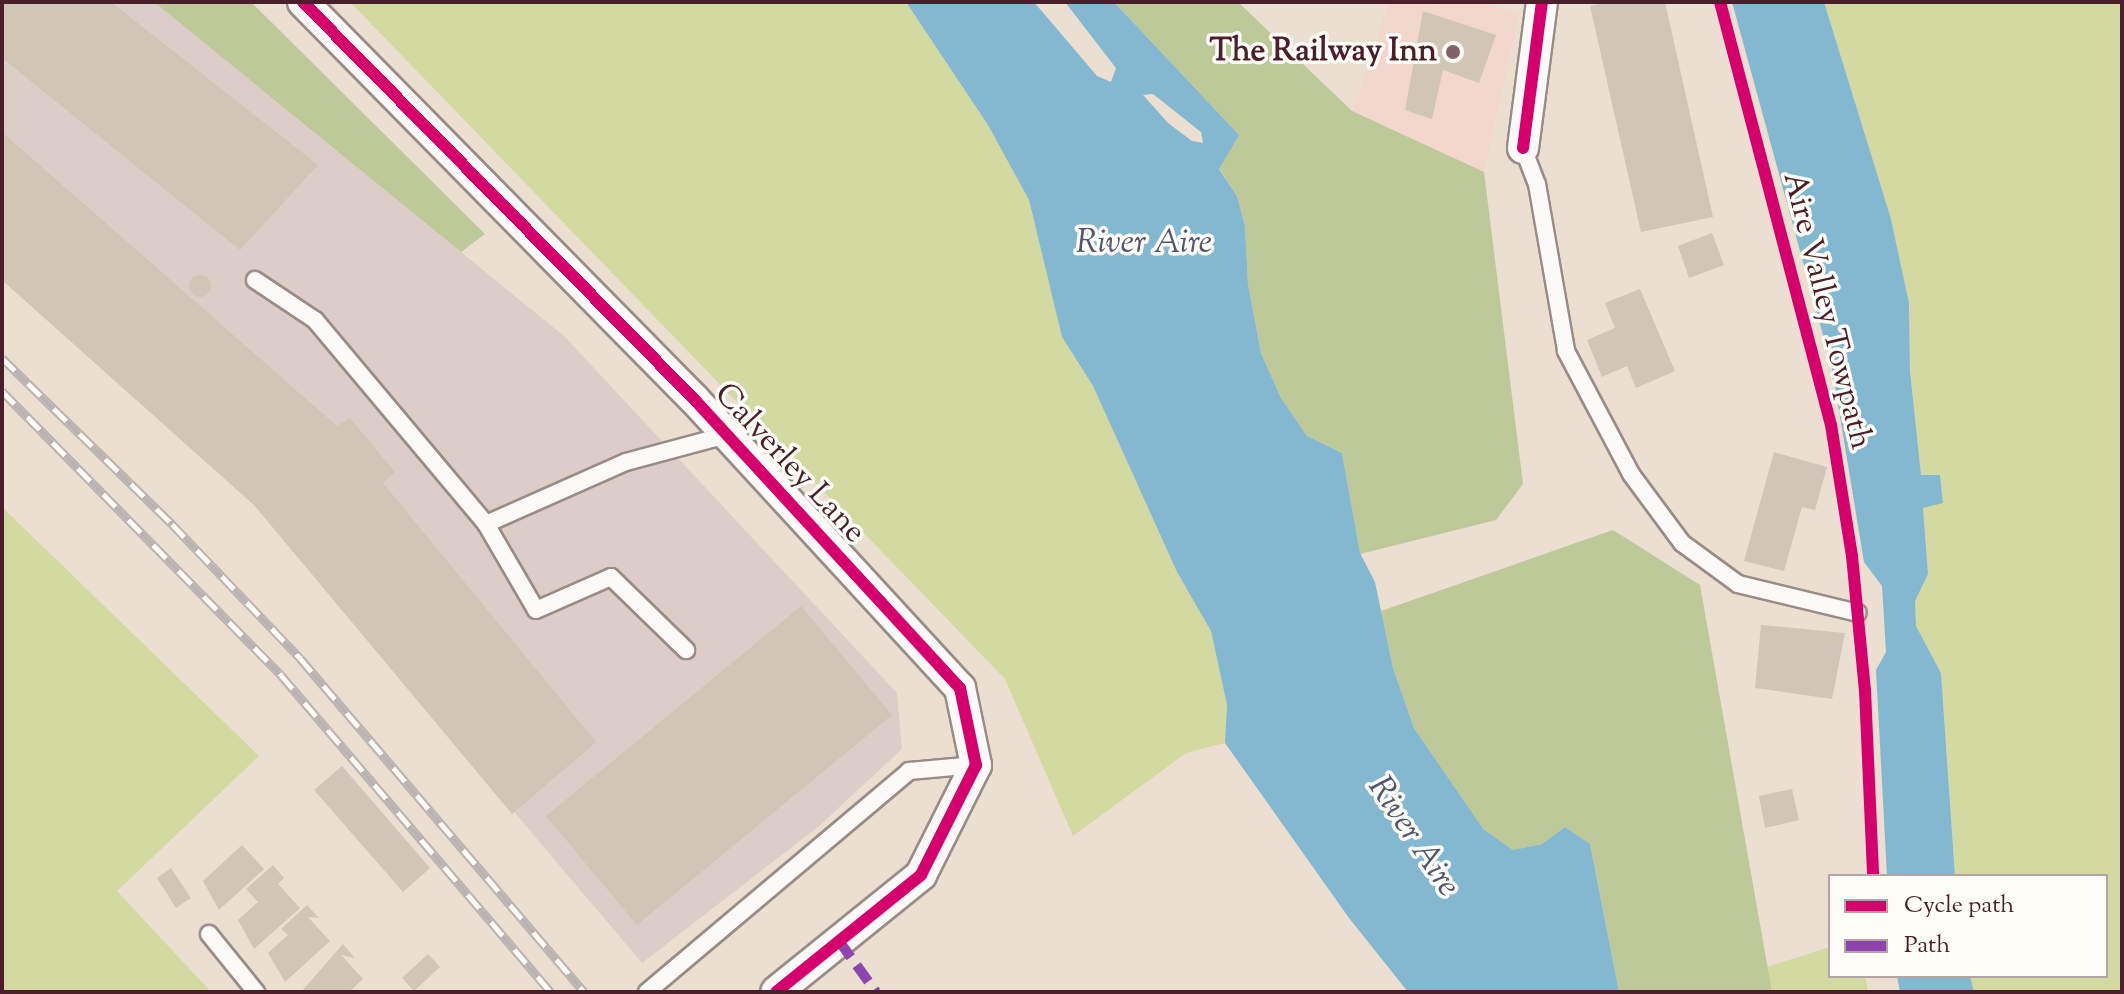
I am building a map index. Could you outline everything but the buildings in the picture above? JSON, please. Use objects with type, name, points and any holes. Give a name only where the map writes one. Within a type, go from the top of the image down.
[{"type":"street","name":"Calverley Lane","points":[[303,2],[727,435],[960,688],[976,765]]},
{"type":"street","points":[[1523,148],[1542,2]]},
{"type":"street","points":[[776,992],[921,875],[976,765]]},
{"type":"lane","points":[[1523,148],[1537,184],[1566,351],[1631,474],[1682,543],[1738,584],[1858,613]]},
{"type":"lane","points":[[255,280],[315,320],[486,524],[536,610],[611,577],[686,650]]},
{"type":"lane","points":[[486,524],[626,462],[727,435]]},
{"type":"lane","points":[[647,992],[909,771],[976,765]]},
{"type":"lane","points":[[209,934],[256,992]]},
{"type":"shaded area","points":[[2,2],[154,2],[564,336],[897,693],[902,749],[818,827],[642,963],[254,505],[2,280]]},
{"type":"shaded area","points":[[1389,2],[1483,2],[1519,14],[1484,172],[1353,111]]},
{"type":"green space","points":[[154,2],[251,2],[485,234],[461,252]]},
{"type":"green space","points":[[350,2],[906,2],[988,125],[1029,200],[1062,337],[1093,386],[1177,572],[1211,630],[1227,705],[1225,743],[1186,753],[1073,836],[1005,679]]},
{"type":"green space","points":[[1114,2],[1238,2],[1352,111],[1484,172],[1523,484],[1496,520],[1360,554],[1342,453],[1307,436],[1281,398],[1261,353],[1248,284],[1245,226],[1237,196],[1219,168],[1238,134]]},
{"type":"green space","points":[[1824,2],[2122,2],[2122,992],[1974,992],[1970,978],[2108,978],[2108,874],[1955,874],[1941,674],[1916,626],[1915,601],[1928,574],[1923,508],[1943,502],[1940,476],[1921,476],[1910,371],[1909,303],[1891,219]]},
{"type":"green space","points":[[2,507],[259,756],[117,891],[211,992],[2,992]]},
{"type":"green space","points":[[1613,530],[1700,585],[1772,992],[1619,992],[1590,844],[1565,827],[1542,844],[1513,850],[1483,830],[1414,728],[1393,668],[1381,611]]},
{"type":"green space","points":[[1828,948],[1828,978],[1865,978],[1868,992],[1772,992],[1767,967]]},
{"type":"water","name":"River Aire","points":[[906,2],[1034,2],[1097,76],[1111,82],[1116,68],[1065,2],[1114,2],[1239,135],[1219,169],[1237,196],[1245,226],[1248,284],[1261,353],[1281,398],[1307,436],[1342,453],[1360,553],[1375,582],[1393,668],[1414,728],[1483,829],[1513,850],[1542,844],[1565,827],[1590,844],[1619,992],[1408,992],[1349,918],[1225,743],[1227,705],[1211,631],[1177,572],[1093,386],[1062,337],[1029,200],[988,125]],"holes":[[[1153,94],[1201,132],[1203,143],[1192,141],[1168,123],[1143,95]]]},
{"type":"water","points":[[1732,2],[1824,2],[1891,219],[1909,303],[1910,371],[1921,475],[1940,475],[1943,503],[1923,508],[1928,574],[1915,601],[1916,626],[1941,673],[1955,874],[1887,874],[1876,670],[1886,652],[1882,586],[1864,562],[1832,368]]},
{"type":"water","points":[[1897,978],[1970,978],[1974,992],[1900,992]]},
{"type":"railway","points":[[2,358],[172,524],[300,658],[584,992]]},
{"type":"railway","points":[[2,391],[281,675],[551,992]]},
{"type":"marked path","points":[[839,941],[876,992]]},
{"type":"cycle path","points":[[303,2],[694,399],[960,688],[976,765],[921,875],[776,992]]},
{"type":"cycle path","points":[[1523,148],[1542,2]]},
{"type":"cycle path","name":"Aire Valley Towpath","points":[[1720,2],[1831,425],[1852,556],[1865,690],[1873,874]]},
{"type":"place","name":"The Railway Inn","points":[[1453,52]]}]
